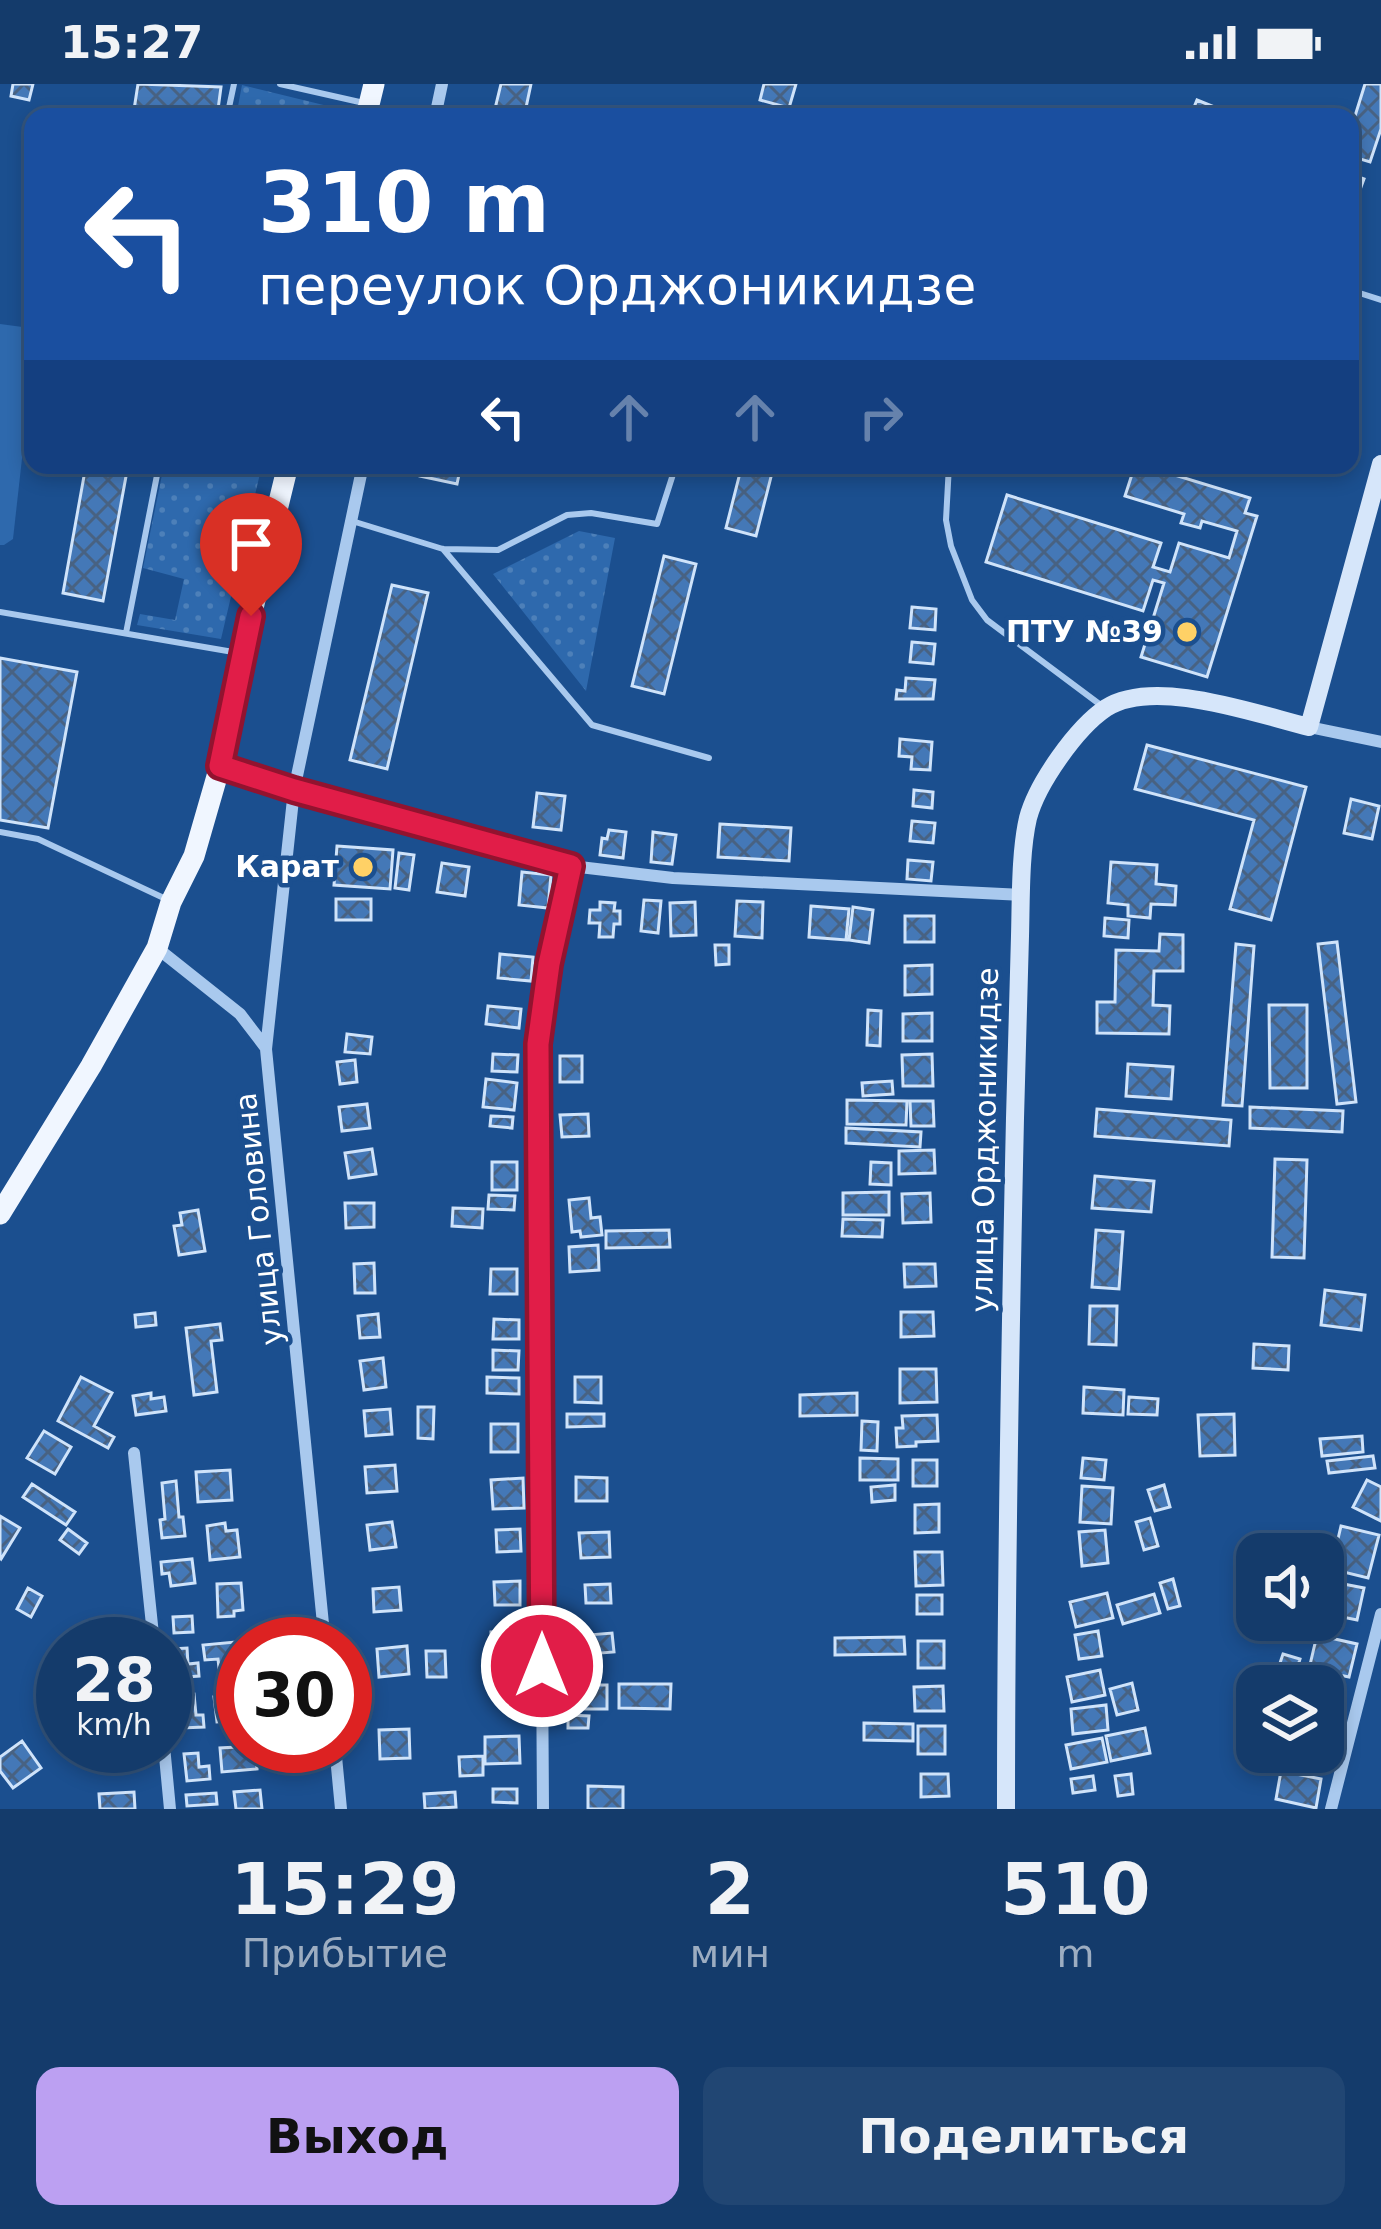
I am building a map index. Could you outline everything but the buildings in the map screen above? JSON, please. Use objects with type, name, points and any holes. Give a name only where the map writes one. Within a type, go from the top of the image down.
[{"type":"main road","points":[[1106,708],[1135,696],[1162,695],[1309,727],[1381,464]]},
{"type":"main road","points":[[0,1214],[157,948],[171,902],[194,856],[220,766],[286,474]]},
{"type":"main road","name":"улица Орджоникидзе","points":[[1006,1809],[1021,895],[1028,818],[1046,778],[1068,745],[1106,708]]},
{"type":"street","name":"улица Головина","points":[[322,1617],[266,1048],[294,790],[361,474]]},
{"type":"street","points":[[1309,727],[1381,742]]},
{"type":"street","points":[[220,766],[571,866],[673,878],[1021,895]]},
{"type":"street","points":[[543,1809],[538,1044],[549,964],[571,866]]},
{"type":"street","points":[[157,948],[240,1014],[266,1048]]},
{"type":"street","points":[[134,1453],[151,1617]]},
{"type":"street","points":[[1331,1809],[1381,1614]]},
{"type":"street","points":[[167,1773],[170,1809]]},
{"type":"street","points":[[338,1773],[341,1809]]},
{"type":"lane","points":[[280,84],[370,102]]},
{"type":"lane","points":[[126,633],[157,474]]},
{"type":"lane","points":[[352,521],[443,549],[498,550],[567,515],[591,513],[657,524],[673,474]]},
{"type":"lane","points":[[949,474],[946,520],[972,601],[987,620],[1106,708]]},
{"type":"lane","points":[[443,549],[592,724],[710,758]]},
{"type":"lane","points":[[0,612],[242,653]]},
{"type":"lane","points":[[0,832],[38,839],[171,902]]},
{"type":"shaded area","points":[[242,85],[336,108],[238,108]]},
{"type":"shaded area","points":[[0,324],[24,327],[24,441],[13,539],[0,545]]},
{"type":"shaded area","points":[[162,474],[260,474],[221,639],[137,625],[140,614],[175,620],[184,579],[143,568]]},
{"type":"shaded area","points":[[579,531],[615,538],[586,691],[493,574]]},
{"type":"place","name":"ПТУ №39","points":[[1187,632]]},
{"type":"place","name":"Карат","points":[[363,867]]},
{"type":"route","points":[[251,616],[220,766],[571,866],[549,964],[538,1044],[542,1666]]}]
